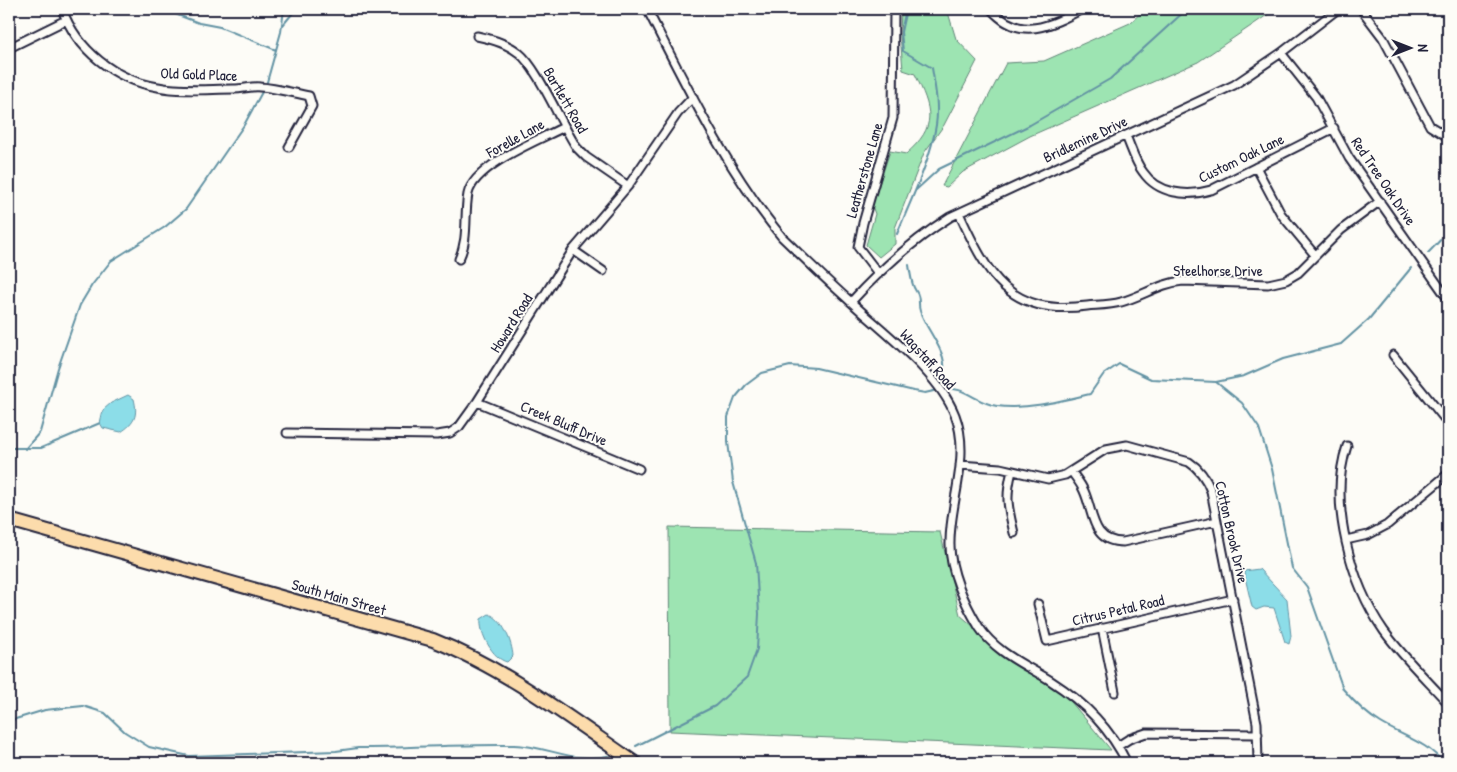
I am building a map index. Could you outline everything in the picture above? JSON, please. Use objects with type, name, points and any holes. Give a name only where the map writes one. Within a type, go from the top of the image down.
[{"type":"highway","name":"South Main Street","points":[[9,520],[450,647],[501,675],[635,763]]},
{"type":"street","name":"Old Gold Place","points":[[62,9],[66,20],[81,42],[95,57],[116,72],[143,84],[171,89],[245,90],[258,86],[309,96],[312,106],[289,148]]},
{"type":"street","name":"Wagstaff Road","points":[[647,9],[693,97],[742,183],[763,215],[782,237],[922,368],[941,391],[956,416],[960,446],[960,465],[950,549],[963,594],[979,626],[987,638],[1003,652],[1064,690],[1079,702],[1108,730],[1127,763]]},
{"type":"street","name":"Leatherstone Lane","points":[[878,273],[858,247],[893,118],[894,9]]},
{"type":"street","points":[[991,9],[1008,23],[1025,28],[1043,27],[1082,9]]},
{"type":"street","name":"Bridlemine Drive","points":[[851,302],[878,273],[917,238],[959,213],[1234,84],[1282,53],[1338,9]]},
{"type":"street","points":[[1361,9],[1383,38],[1430,126],[1448,137]]},
{"type":"street","points":[[9,48],[66,20]]},
{"type":"street","name":"Bartlett Road","points":[[477,36],[505,43],[521,54],[531,67],[564,127],[586,157],[628,186]]},
{"type":"street","name":"Red Tree Oak Drive","points":[[1282,53],[1316,97],[1349,158],[1448,299]]},
{"type":"street","name":"Howard Road","points":[[287,433],[437,435],[450,433],[459,427],[477,402],[573,250],[628,186],[678,112],[693,97]]},
{"type":"street","name":"Forelle Lane","points":[[460,259],[466,237],[468,191],[481,172],[564,127]]},
{"type":"street","name":"Custom Oak Lane","points":[[1126,136],[1142,172],[1154,183],[1170,192],[1198,194],[1211,190],[1334,128]]},
{"type":"street","points":[[1256,167],[1281,214],[1315,255]]},
{"type":"street","name":"Steelhorse Drive","points":[[959,213],[984,264],[1003,286],[1021,298],[1050,308],[1066,309],[1120,302],[1170,282],[1277,283],[1298,274],[1341,230],[1380,202]]},
{"type":"street","points":[[573,250],[602,271]]},
{"type":"street","points":[[1392,355],[1448,424]]},
{"type":"street","name":"Creek Bluff Drive","points":[[477,402],[639,469]]},
{"type":"street","name":"Cotton Brook Drive","points":[[960,465],[1012,471],[1048,479],[1071,471],[1106,449],[1127,445],[1189,462],[1197,467],[1207,480],[1217,521],[1258,734],[1258,763]]},
{"type":"street","points":[[1347,446],[1343,460],[1341,505],[1346,540],[1360,585],[1383,630],[1399,651],[1448,702]]},
{"type":"street","points":[[1012,471],[1007,491],[1007,501],[1014,533]]},
{"type":"street","points":[[1071,471],[1084,490],[1094,524],[1099,532],[1110,540],[1123,542],[1217,521]]},
{"type":"street","points":[[1346,540],[1368,535],[1387,525],[1448,474]]},
{"type":"street","name":"Citrus Petal Road","points":[[1038,604],[1047,640],[1233,599]]},
{"type":"street","points":[[1102,628],[1115,692]]},
{"type":"street","points":[[1118,746],[1129,739],[1146,733],[1258,734]]},
{"type":"green space","points":[[901,9],[947,9],[956,39],[977,61],[944,125],[924,153],[895,228],[895,244],[879,257],[866,245],[875,214],[872,206],[890,151],[906,154],[923,135],[929,117],[925,98],[915,74],[903,70],[900,34]]},
{"type":"green space","points":[[1145,9],[1276,9],[1198,62],[1030,136],[963,172],[947,187],[942,186],[1006,63],[1044,61],[1130,23]]},
{"type":"green space","points":[[669,527],[940,532],[960,615],[1011,658],[1062,691],[1111,750],[670,731]]},
{"type":"water","points":[[128,395],[134,399],[135,405],[134,418],[130,425],[121,432],[103,428],[100,423],[103,410],[111,403]]},
{"type":"water","points":[[1259,569],[1287,599],[1291,636],[1289,644],[1285,642],[1274,608],[1264,607],[1256,610],[1252,607],[1244,571]]},
{"type":"water","points":[[489,614],[499,621],[509,638],[513,656],[507,662],[492,651],[482,631],[481,619]]},
{"type":"waterway","points":[[162,9],[199,23],[220,27],[276,50]]},
{"type":"waterway","points":[[267,82],[281,32],[284,9]]},
{"type":"waterway","points":[[283,25],[296,9]]},
{"type":"waterway","points":[[897,234],[930,152],[937,118],[932,68],[903,51],[901,32],[906,9]]},
{"type":"waterway","points":[[916,190],[939,169],[1030,125],[1110,79],[1187,9]]},
{"type":"waterway","points":[[25,449],[40,432],[58,368],[80,305],[92,285],[111,261],[165,227],[186,209],[244,125],[262,92]]},
{"type":"waterway","points":[[1428,253],[1448,232]]},
{"type":"waterway","points":[[909,265],[912,283],[919,297],[920,311],[942,355],[944,364],[943,374],[939,383]]},
{"type":"waterway","points":[[942,389],[950,388],[964,392],[983,402],[997,406],[1020,407],[1090,394],[1103,375],[1119,364],[1151,379],[1216,382],[1244,376],[1283,359],[1341,344],[1369,319],[1411,268]]},
{"type":"waterway","points":[[636,746],[715,706],[747,677],[757,649],[759,614],[756,563],[733,482],[728,442],[728,417],[735,398],[746,385],[762,373],[790,366],[816,368],[925,393],[938,390]]},
{"type":"waterway","points":[[1216,382],[1242,403],[1259,428],[1272,469],[1292,568],[1307,587],[1343,689],[1376,720],[1423,745],[1443,763]]},
{"type":"waterway","points":[[9,448],[41,448],[100,423]]},
{"type":"waterway","points":[[9,721],[45,710],[83,706],[105,713],[125,732],[149,747],[189,756],[336,751],[358,748],[494,745],[526,746],[584,758],[608,756]]}]
